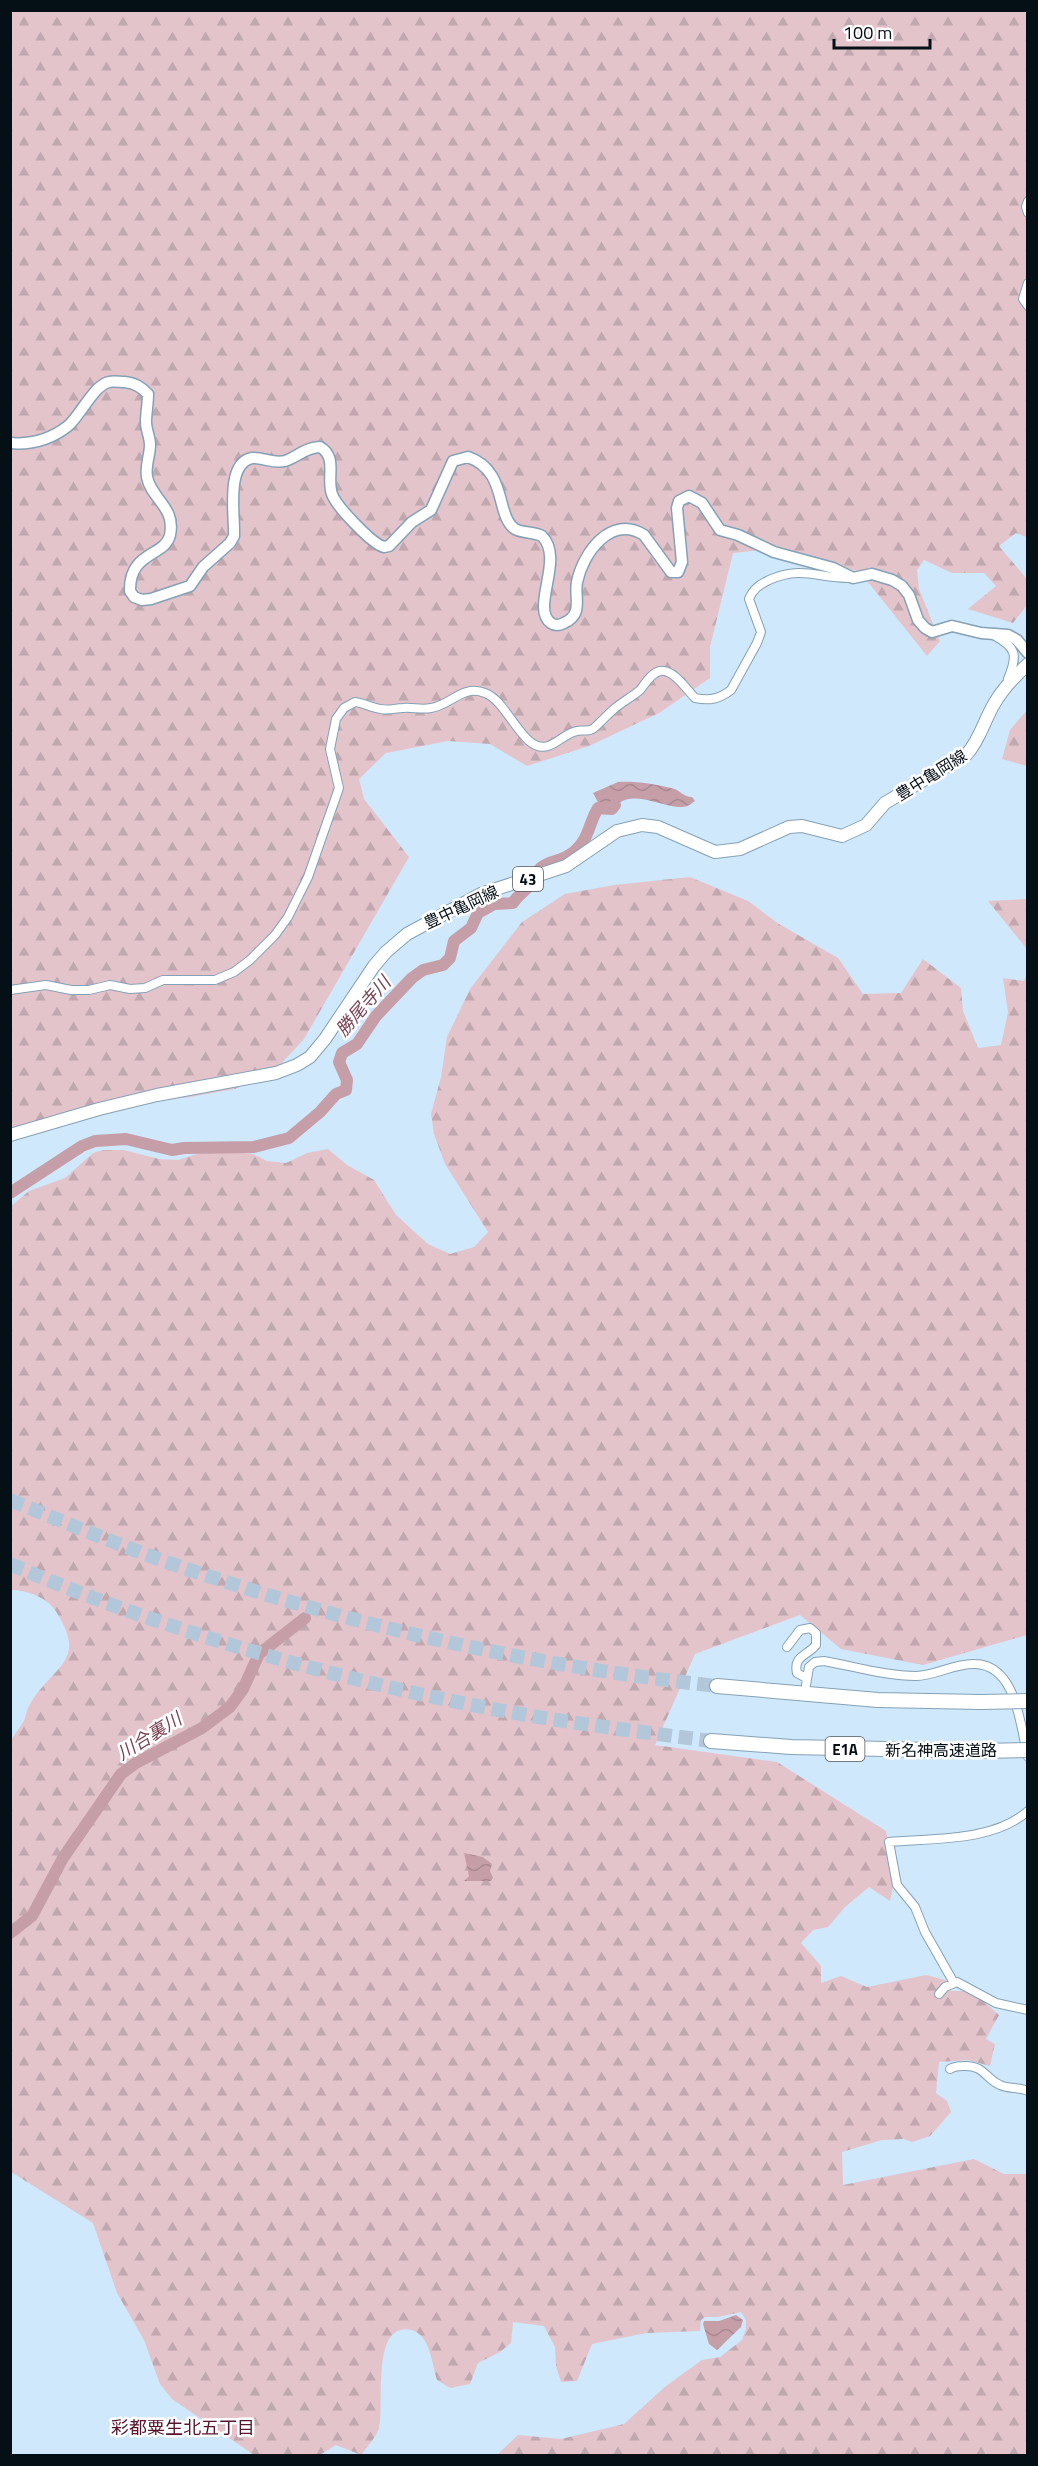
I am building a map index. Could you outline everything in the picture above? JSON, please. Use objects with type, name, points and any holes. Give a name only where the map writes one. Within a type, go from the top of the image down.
[{"type":"highway","points":[[717,1686],[878,1700],[1028,1701]]},
{"type":"highway","name":"新名神高速道路","points":[[711,1741],[813,1748],[1028,1750]]},
{"type":"main road","name":"豊中亀岡線","points":[[10,1135],[122,1104],[276,1073],[297,1065],[310,1057],[326,1038],[374,966],[407,934],[459,904],[482,894],[566,866],[617,831],[642,825],[658,827],[715,852],[740,849],[789,826],[802,826],[842,836],[856,831],[866,825],[885,803],[967,754],[975,746],[1005,686],[1028,664]]},
{"type":"street","points":[[1028,201],[1026,207],[1028,213]]},
{"type":"street","points":[[1028,283],[1023,299],[1028,306]]},
{"type":"street","points":[[10,443],[40,442],[64,429],[99,388],[109,381],[132,383],[141,387],[148,394],[146,424],[150,447],[146,470],[147,479],[168,514],[170,534],[166,544],[140,561],[133,572],[130,591],[142,600],[152,600],[190,586],[211,558],[230,543],[234,536],[234,482],[244,462],[250,458],[275,462],[285,461],[314,447],[326,451],[331,461],[330,484],[336,502],[370,540],[384,548],[389,546],[411,522],[430,510],[453,461],[468,457],[483,463],[500,493],[511,525],[517,530],[542,536],[550,548],[544,612],[550,623],[555,625],[562,624],[575,615],[578,597],[576,584],[599,539],[619,529],[637,531],[644,535],[671,572],[678,572],[682,562],[677,508],[679,501],[689,496],[702,503],[720,530],[738,535],[774,552],[833,568],[853,578]]},
{"type":"street","points":[[10,990],[46,985],[71,990],[89,990],[110,985],[130,989],[145,987],[163,980],[215,980],[234,972],[250,960],[275,935],[288,917],[308,877],[339,788],[330,749],[336,719],[344,708],[355,702],[391,710],[431,708],[449,703],[461,693],[479,691],[488,693],[531,743],[539,747],[548,746],[577,730],[593,729],[659,671],[667,672],[675,677],[695,698],[716,699],[731,690],[761,632],[749,599],[752,591],[762,583],[783,574],[800,572],[841,579],[872,574],[892,580],[902,586],[909,595],[918,620],[932,632],[952,626],[990,634],[1008,635],[1017,640],[1028,653]]},
{"type":"street","points":[[990,634],[1010,645],[1014,652],[1015,662],[1005,686]]},
{"type":"street","points":[[787,1647],[800,1630],[810,1628],[816,1633],[816,1645],[796,1660],[797,1672],[806,1682],[808,1667],[815,1662],[824,1661],[906,1676],[932,1674],[973,1663],[986,1666],[996,1671],[1005,1680],[1011,1692],[1028,1757]]},
{"type":"street","points":[[954,1983],[925,1932],[915,1907],[897,1885],[889,1842],[979,1834],[1024,1820],[1028,1812]]},
{"type":"street","points":[[939,1994],[945,1987],[957,1982],[996,2003],[1028,2010]]},
{"type":"street","points":[[950,2069],[954,2066],[981,2068],[1000,2086],[1028,2091]]},
{"type":"green space","points":[[11,11],[1027,11],[1027,537],[1016,533],[999,546],[1027,579],[1027,605],[1013,623],[968,609],[996,586],[984,573],[952,573],[924,560],[917,570],[919,589],[940,641],[927,656],[860,572],[781,548],[733,553],[710,647],[710,678],[659,713],[589,746],[527,766],[490,744],[448,741],[386,753],[359,779],[364,799],[409,857],[304,1039],[279,1066],[235,1089],[190,1097],[78,1110],[11,1128]]},
{"type":"green space","points":[[1027,710],[1027,766],[1002,759],[1010,730]]},
{"type":"green space","points":[[690,877],[748,901],[779,924],[838,958],[863,994],[901,993],[923,959],[961,988],[963,1011],[978,1048],[1001,1045],[1008,1012],[1003,978],[1024,981],[1027,974],[1027,1635],[923,1665],[841,1649],[800,1615],[695,1654],[655,1745],[777,1762],[886,1831],[894,1882],[890,1901],[869,1887],[845,1907],[828,1927],[813,1930],[801,1943],[821,1966],[821,1983],[841,1976],[867,1987],[926,1975],[945,1980],[951,1991],[972,1991],[999,2015],[986,2039],[995,2044],[990,2066],[968,2060],[939,2062],[936,2093],[947,2101],[951,2112],[930,2136],[912,2142],[904,2139],[882,2140],[842,2152],[843,2185],[974,2159],[1004,2174],[1027,2174],[1027,2455],[493,2455],[498,2454],[518,2435],[561,2439],[624,2424],[666,2386],[702,2360],[720,2357],[742,2340],[746,2320],[741,2312],[705,2317],[701,2320],[700,2331],[646,2333],[592,2344],[577,2381],[561,2382],[556,2366],[555,2347],[544,2326],[513,2322],[511,2343],[500,2352],[478,2363],[470,2384],[450,2388],[437,2380],[429,2351],[422,2337],[411,2330],[398,2331],[390,2339],[384,2352],[379,2428],[361,2455],[336,2445],[320,2455],[254,2455],[172,2399],[160,2384],[144,2340],[117,2293],[93,2223],[11,2172],[11,1740],[24,1721],[30,1704],[64,1662],[69,1641],[65,1627],[51,1605],[35,1595],[11,1590],[10,1207],[29,1191],[65,1178],[93,1153],[103,1150],[124,1150],[159,1159],[178,1160],[200,1153],[235,1152],[253,1154],[267,1161],[286,1163],[307,1153],[328,1149],[347,1165],[374,1180],[396,1215],[428,1244],[450,1254],[474,1247],[488,1232],[445,1164],[434,1134],[431,1114],[441,1077],[447,1037],[470,989],[522,922],[565,894],[614,885]]},
{"type":"green space","points":[[1028,899],[1027,949],[988,901]]},
{"type":"water","points":[[618,782],[645,783],[674,789],[692,797],[695,801],[682,807],[628,799],[620,802],[614,809],[601,808],[593,793]]},
{"type":"water","points":[[464,1853],[483,1857],[492,1864],[490,1871],[493,1878],[491,1881],[464,1881],[469,1876]]},
{"type":"water","points":[[736,2315],[743,2320],[741,2327],[717,2350],[709,2344],[704,2321],[719,2321]]},
{"type":"waterway","name":"勝尾寺川","points":[[10,1193],[82,1146],[95,1141],[126,1139],[172,1150],[254,1147],[289,1138],[320,1112],[336,1094],[346,1090],[347,1080],[339,1062],[342,1053],[357,1044],[376,1016],[412,978],[423,970],[443,965],[450,958],[454,941],[471,928],[478,913],[494,904],[513,903],[531,884],[542,867],[572,854],[586,835],[598,808],[612,809],[615,805]]},
{"type":"waterway","name":"川合裏川","points":[[10,1933],[32,1916],[63,1858],[121,1774],[136,1763],[202,1728],[230,1707],[243,1689],[259,1654],[305,1618]]},
{"type":"tunnel","points":[[10,1500],[178,1566],[265,1594],[392,1629],[521,1657],[717,1686]]},
{"type":"tunnel","points":[[10,1564],[70,1589],[193,1633],[382,1686],[509,1712],[711,1741]]},
{"type":"district","name":"彩都粟生北五丁目","points":[[183,2427]]}]
